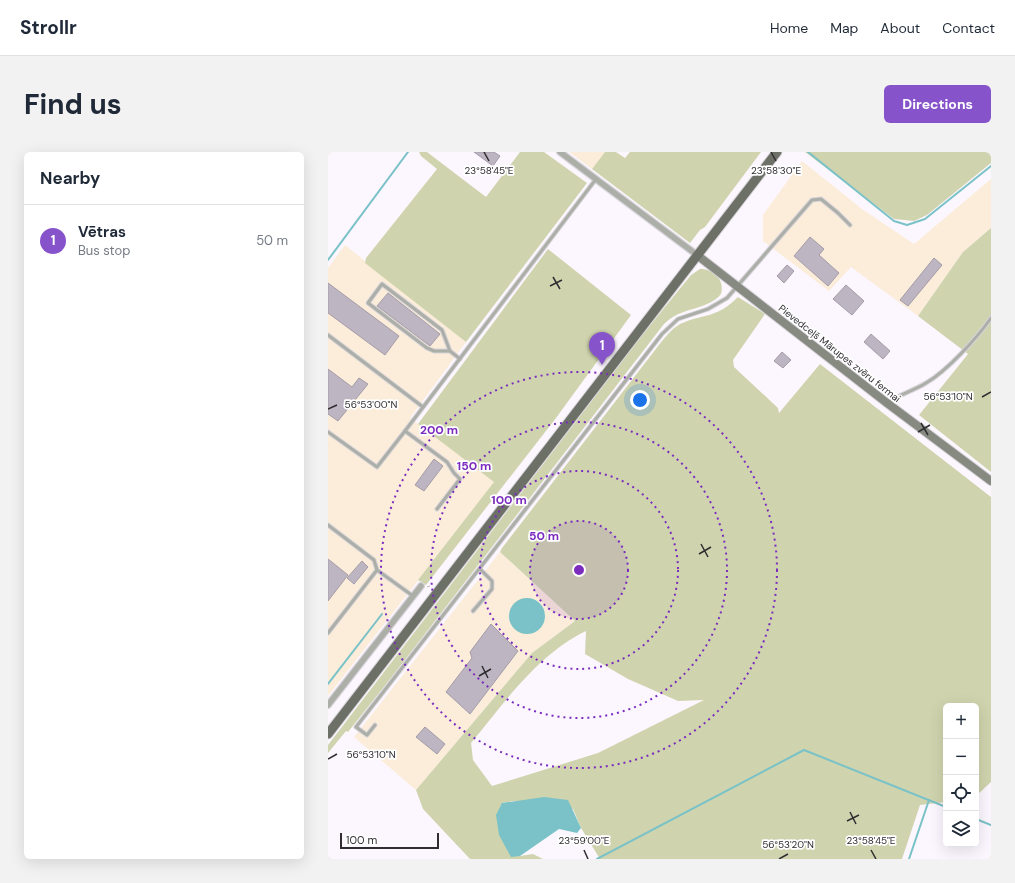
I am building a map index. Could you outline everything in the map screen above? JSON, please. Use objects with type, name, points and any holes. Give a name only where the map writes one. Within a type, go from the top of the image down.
[{"type":"main road","points":[[328,734],[777,152]]},
{"type":"street","points":[[560,152],[697,255]]},
{"type":"street","name":"Pievedceļš Mārupes zvēru fermai","points":[[697,255],[887,403],[991,481]]},
{"type":"street","points":[[329,702],[421,586]]},
{"type":"lane","points":[[328,432],[376,467],[596,179]]},
{"type":"lane","points":[[375,725],[367,735],[356,727],[662,334],[678,319],[718,304],[727,298],[812,200],[821,199],[850,225]]},
{"type":"lane","points":[[450,351],[434,351],[426,348],[368,303],[382,284],[442,330],[450,351],[460,359]]},
{"type":"lane","points":[[887,403],[899,394],[926,383],[942,370],[978,336],[991,318]]},
{"type":"lane","points":[[328,334],[423,407]]},
{"type":"lane","points":[[405,431],[448,462],[454,473],[460,479],[437,509]]},
{"type":"lane","points":[[328,525],[374,560],[377,570],[413,596]]},
{"type":"lane","points":[[473,611],[492,589],[492,581],[480,569]]},
{"type":"lane","points":[[328,633],[377,570]]},
{"type":"shaded area","points":[[569,152],[605,152],[592,169]]},
{"type":"shaded area","points":[[802,161],[862,209],[914,244],[991,179],[991,228],[963,252],[918,316],[851,267],[829,291],[763,241],[763,215]]},
{"type":"shaded area","points":[[345,245],[466,342],[410,418],[495,482],[328,696],[328,268]]},
{"type":"shaded area","points":[[500,552],[575,621],[532,653],[416,790],[354,737]]},
{"type":"green space","points":[[419,152],[427,152],[486,197],[520,152],[544,152],[587,183],[466,342],[365,263],[366,258],[437,169],[421,156]]},
{"type":"green space","points":[[605,152],[616,152],[625,158],[630,152],[761,152],[705,227],[700,230],[690,243],[592,169]]},
{"type":"green space","points":[[805,152],[991,152],[991,163],[927,215],[914,221],[894,219]]},
{"type":"green space","points":[[991,228],[991,472],[919,415],[968,354],[918,316],[963,252]]},
{"type":"green space","points":[[548,249],[631,315],[556,418],[426,585],[418,580],[494,482],[418,424]]},
{"type":"green space","points":[[700,269],[710,271],[717,276],[721,284],[721,294],[709,303],[679,314],[664,324],[391,678],[348,732],[346,731],[328,753],[328,745],[643,334],[691,275]]},
{"type":"green space","points":[[738,297],[765,314],[733,360],[734,367],[778,408],[779,413],[820,364],[991,497],[991,782],[979,793],[979,703],[943,703],[943,802],[920,805],[902,859],[600,859],[581,828],[573,809],[515,801],[502,803],[520,856],[533,854],[543,859],[470,859],[423,809],[416,790],[532,653],[575,621],[500,552],[668,334],[680,324],[710,315],[723,309]],"holes":[[[586,631],[585,654],[628,679],[678,701],[704,700],[598,753],[492,786],[473,760],[471,743],[509,696],[537,666],[552,653]]]},
{"type":"water","points":[[527,598],[540,603],[545,616],[540,629],[527,634],[514,629],[509,616],[514,603]]},
{"type":"water","points":[[544,797],[568,800],[581,828],[577,833],[559,829],[520,856],[511,857],[499,835],[496,815],[502,803]]},
{"type":"building","points":[[474,152],[494,152],[500,156],[493,166]]},
{"type":"building","points":[[810,237],[824,249],[819,255],[839,273],[828,286],[794,256]]},
{"type":"building","points":[[934,258],[942,265],[908,306],[900,300]]},
{"type":"building","points":[[787,265],[794,271],[784,283],[777,276]]},
{"type":"building","points":[[328,283],[399,336],[385,355],[328,313]]},
{"type":"building","points":[[846,285],[864,301],[852,315],[833,299]]},
{"type":"building","points":[[388,293],[440,334],[430,346],[377,306]]},
{"type":"building","points":[[871,334],[890,351],[883,359],[864,342]]},
{"type":"building","points":[[782,352],[791,360],[783,368],[774,361]]},
{"type":"building","points":[[328,369],[352,387],[359,378],[368,384],[338,421],[328,414]]},
{"type":"building","points":[[434,459],[443,466],[424,491],[415,485]]},
{"type":"building","points":[[328,559],[348,575],[328,601]]},
{"type":"building","points":[[362,561],[368,567],[354,584],[347,578]]},
{"type":"building","points":[[491,624],[518,651],[470,714],[446,692],[472,658],[470,652]]},
{"type":"building","points":[[425,727],[445,744],[437,754],[416,737]]},
{"type":"waterway","points":[[328,260],[408,152]]},
{"type":"waterway","points":[[808,152],[894,221],[907,225],[925,219],[991,166]]},
{"type":"waterway","points":[[328,684],[382,614]]},
{"type":"waterway","points":[[597,859],[804,750],[943,806]]},
{"type":"waterway","points":[[909,859],[929,800]]},
{"type":"waterway","points":[[979,820],[991,825]]},
{"type":"place","name":"Vētras","points":[[602,365]]}]
